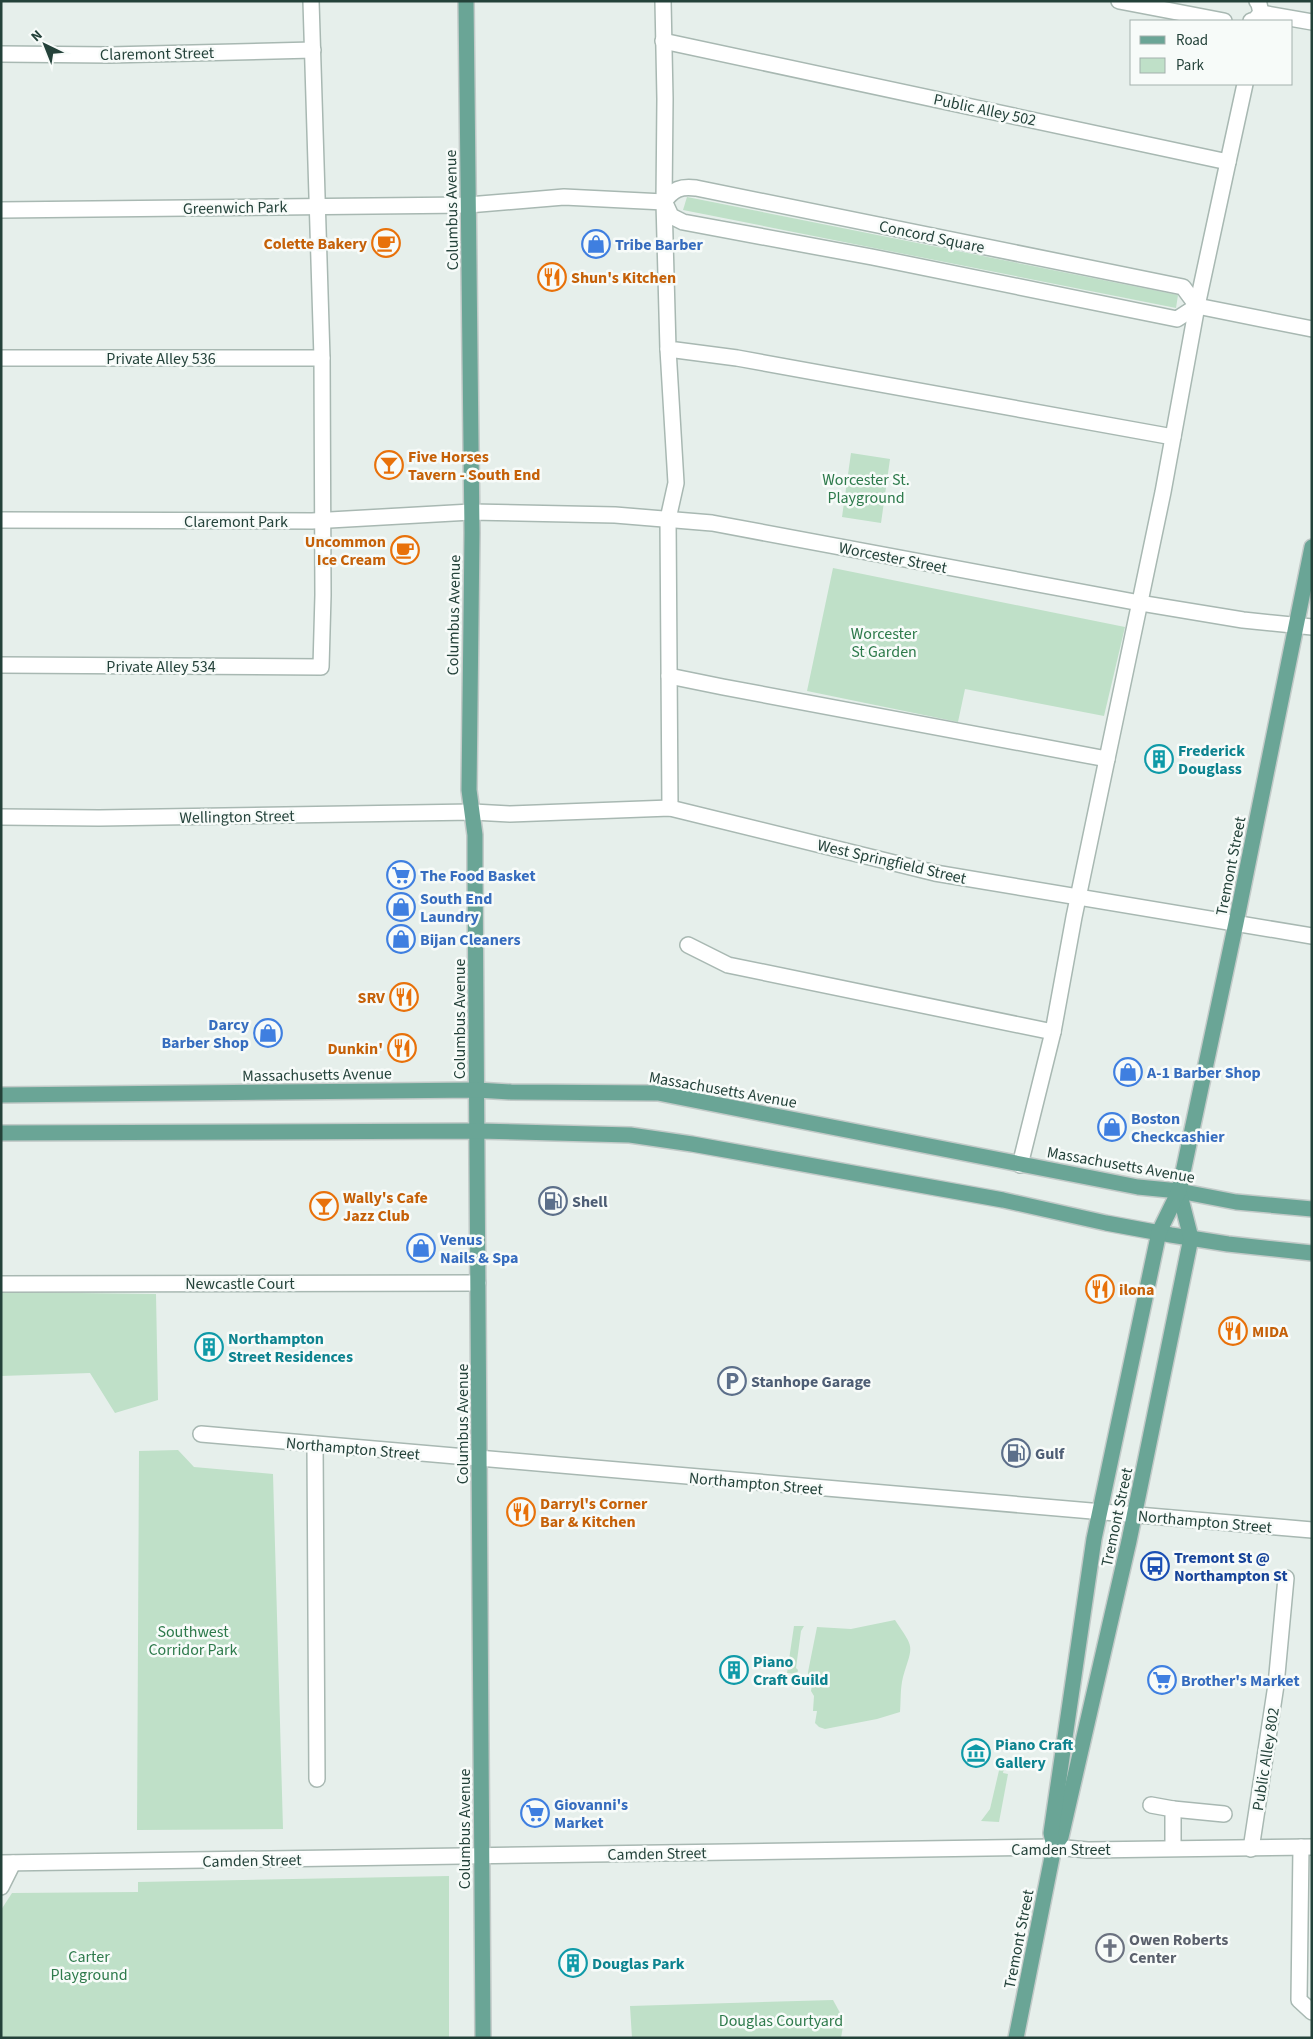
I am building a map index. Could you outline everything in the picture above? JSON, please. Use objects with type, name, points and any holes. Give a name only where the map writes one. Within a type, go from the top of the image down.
[{"type":"main road","name":"Columbus Avenue","points":[[466,1],[471,512],[469,790],[475,835],[483,2038]]},
{"type":"main road","name":"Tremont Street","points":[[1054,1847],[1051,1833],[1094,1538],[1159,1232],[1179,1191],[1236,924],[1304,626],[1312,547]]},
{"type":"main road","name":"Massachusetts Avenue","points":[[1,1096],[477,1090],[658,1093],[1138,1187],[1179,1191],[1236,1202],[1312,1208]]},
{"type":"main road","points":[[1,1133],[478,1131],[630,1135],[1003,1200],[1191,1238],[1312,1253]]},
{"type":"main road","name":"Tremont Street","points":[[1016,2038],[1054,1847],[1060,1837],[1134,1515],[1191,1238],[1179,1191]]},
{"type":"street","points":[[311,1],[322,358],[321,520]]},
{"type":"street","points":[[663,1],[665,98],[664,202],[668,349],[676,483],[668,519],[670,808]]},
{"type":"street","points":[[1119,1],[1219,20]]},
{"type":"street","points":[[1258,12],[1312,22]]},
{"type":"street","name":"Public Alley 502","points":[[663,40],[1228,162]]},
{"type":"street","name":"Claremont Street","points":[[1,54],[119,55],[313,50]]},
{"type":"street","points":[[1020,1165],[1053,1032],[1078,898],[1140,604],[1197,306],[1245,85]]},
{"type":"street","name":"Concord Square","points":[[680,187],[715,192],[1183,287],[1197,306],[1177,319],[854,254],[683,222],[671,216],[664,202],[672,191],[680,187]]},
{"type":"street","points":[[468,205],[564,197],[664,202]]},
{"type":"street","name":"Greenwich Park","points":[[1,210],[468,205]]},
{"type":"street","points":[[1197,306],[1312,329]]},
{"type":"street","points":[[668,349],[737,358],[1173,437]]},
{"type":"street","name":"Private Alley 536","points":[[1,358],[322,358]]},
{"type":"street","name":"Worcester Street","points":[[471,512],[615,515],[712,522],[1140,604],[1243,620],[1304,626]]},
{"type":"street","name":"Claremont Park","points":[[1,520],[321,520],[471,512]]},
{"type":"street","name":"Private Alley 534","points":[[1,665],[321,667],[323,595],[321,520]]},
{"type":"street","points":[[669,676],[723,688],[1108,759]]},
{"type":"street","name":"West Springfield Street","points":[[473,812],[510,814],[670,808],[935,873],[1312,936]]},
{"type":"street","name":"Wellington Street","points":[[1,817],[99,818],[473,812]]},
{"type":"street","points":[[688,945],[728,965],[1053,1032]]},
{"type":"street","name":"Newcastle Court","points":[[1,1284],[478,1283]]},
{"type":"street","name":"Northampton Street","points":[[201,1434],[1312,1530]]},
{"type":"street","points":[[315,1444],[317,1779]]},
{"type":"street","name":"Public Alley 802","points":[[1251,1849],[1276,1685],[1286,1578]]},
{"type":"street","points":[[1151,1805],[1224,1814]]},
{"type":"street","points":[[1173,1809],[1173,1847]]},
{"type":"street","name":"Camden Street","points":[[7,1863],[1054,1847],[1088,1850],[1173,1847],[1251,1849],[1306,1847]]},
{"type":"street","points":[[1306,1847],[1299,2000],[1312,2012]]},
{"type":"street","points":[[1,1887],[7,1863]]},
{"type":"green space","points":[[687,197],[1178,295],[1176,308],[683,210]]},
{"type":"green space","name":"Worcester St. Playground","points":[[851,453],[890,459],[881,523],[842,517]]},
{"type":"green space","name":"Worcester St Garden","points":[[833,568],[1125,627],[1104,716],[965,689],[958,722],[807,691]]},
{"type":"green space","points":[[1,1292],[156,1294],[158,1400],[115,1413],[90,1373],[1,1376]]},
{"type":"green space","name":"Southwest Corridor Park","points":[[178,1450],[194,1467],[273,1474],[283,1829],[137,1830],[139,1451]]},
{"type":"green space","points":[[895,1620],[910,1647],[909,1658],[902,1681],[900,1712],[877,1719],[825,1729],[819,1727],[815,1723],[817,1711],[813,1711],[814,1696],[811,1691],[813,1678],[808,1677],[817,1627],[851,1629]]},
{"type":"green space","points":[[794,1626],[804,1626],[801,1631],[796,1668],[798,1670],[797,1674],[787,1673]]},
{"type":"green space","points":[[1001,1762],[1005,1762],[1003,1773],[1008,1774],[999,1822],[981,1821],[990,1809]]},
{"type":"green space","name":"Carter Playground","points":[[449,1876],[449,2038],[1,2038],[1,1910],[12,1893],[138,1892],[138,1882]]},
{"type":"green space","name":"Douglas Courtyard","points":[[833,2000],[844,2020],[841,2038],[632,2038],[630,2006]]},
{"type":"place","name":"Colette Bakery","points":[[386,243]]},
{"type":"place","name":"Tribe Barber","points":[[596,244]]},
{"type":"place","name":"Shun's Kitchen","points":[[552,277]]},
{"type":"place","name":"Five Horses Tavern - South End","points":[[389,465]]},
{"type":"place","name":"Uncommon Ice Cream","points":[[405,550]]},
{"type":"place","name":"Frederick Douglass","points":[[1159,759]]},
{"type":"place","name":"The Food Basket","points":[[401,875]]},
{"type":"place","name":"South End Laundry","points":[[401,907]]},
{"type":"place","name":"Bijan Cleaners","points":[[401,939]]},
{"type":"place","name":"SRV","points":[[404,997]]},
{"type":"place","name":"Darcy Barber Shop","points":[[268,1033]]},
{"type":"place","name":"Dunkin'","points":[[402,1048]]},
{"type":"place","name":"A-1 Barber Shop","points":[[1128,1072]]},
{"type":"place","name":"Boston Checkcashier","points":[[1112,1127]]},
{"type":"place","name":"Shell","points":[[553,1201]]},
{"type":"place","name":"Wally's Cafe Jazz Club","points":[[324,1206]]},
{"type":"place","name":"Venus Nails & Spa","points":[[421,1248]]},
{"type":"place","name":"ilona","points":[[1100,1289]]},
{"type":"place","name":"MIDA","points":[[1233,1331]]},
{"type":"place","name":"Northampton Street Residences","points":[[209,1347]]},
{"type":"place","name":"Stanhope Garage","points":[[732,1381]]},
{"type":"place","name":"Gulf","points":[[1016,1453]]},
{"type":"place","name":"Darryl's Corner Bar & Kitchen","points":[[521,1512]]},
{"type":"place","name":"Tremont St @ Northampton St","points":[[1155,1566]]},
{"type":"place","name":"Piano Craft Guild","points":[[734,1670]]},
{"type":"place","name":"Brother's Market","points":[[1162,1680]]},
{"type":"place","name":"Piano Craft Gallery","points":[[976,1753]]},
{"type":"place","name":"Giovanni's Market","points":[[535,1813]]},
{"type":"place","name":"Owen Roberts Center","points":[[1110,1948]]},
{"type":"place","name":"Douglas Park","points":[[573,1963]]}]
